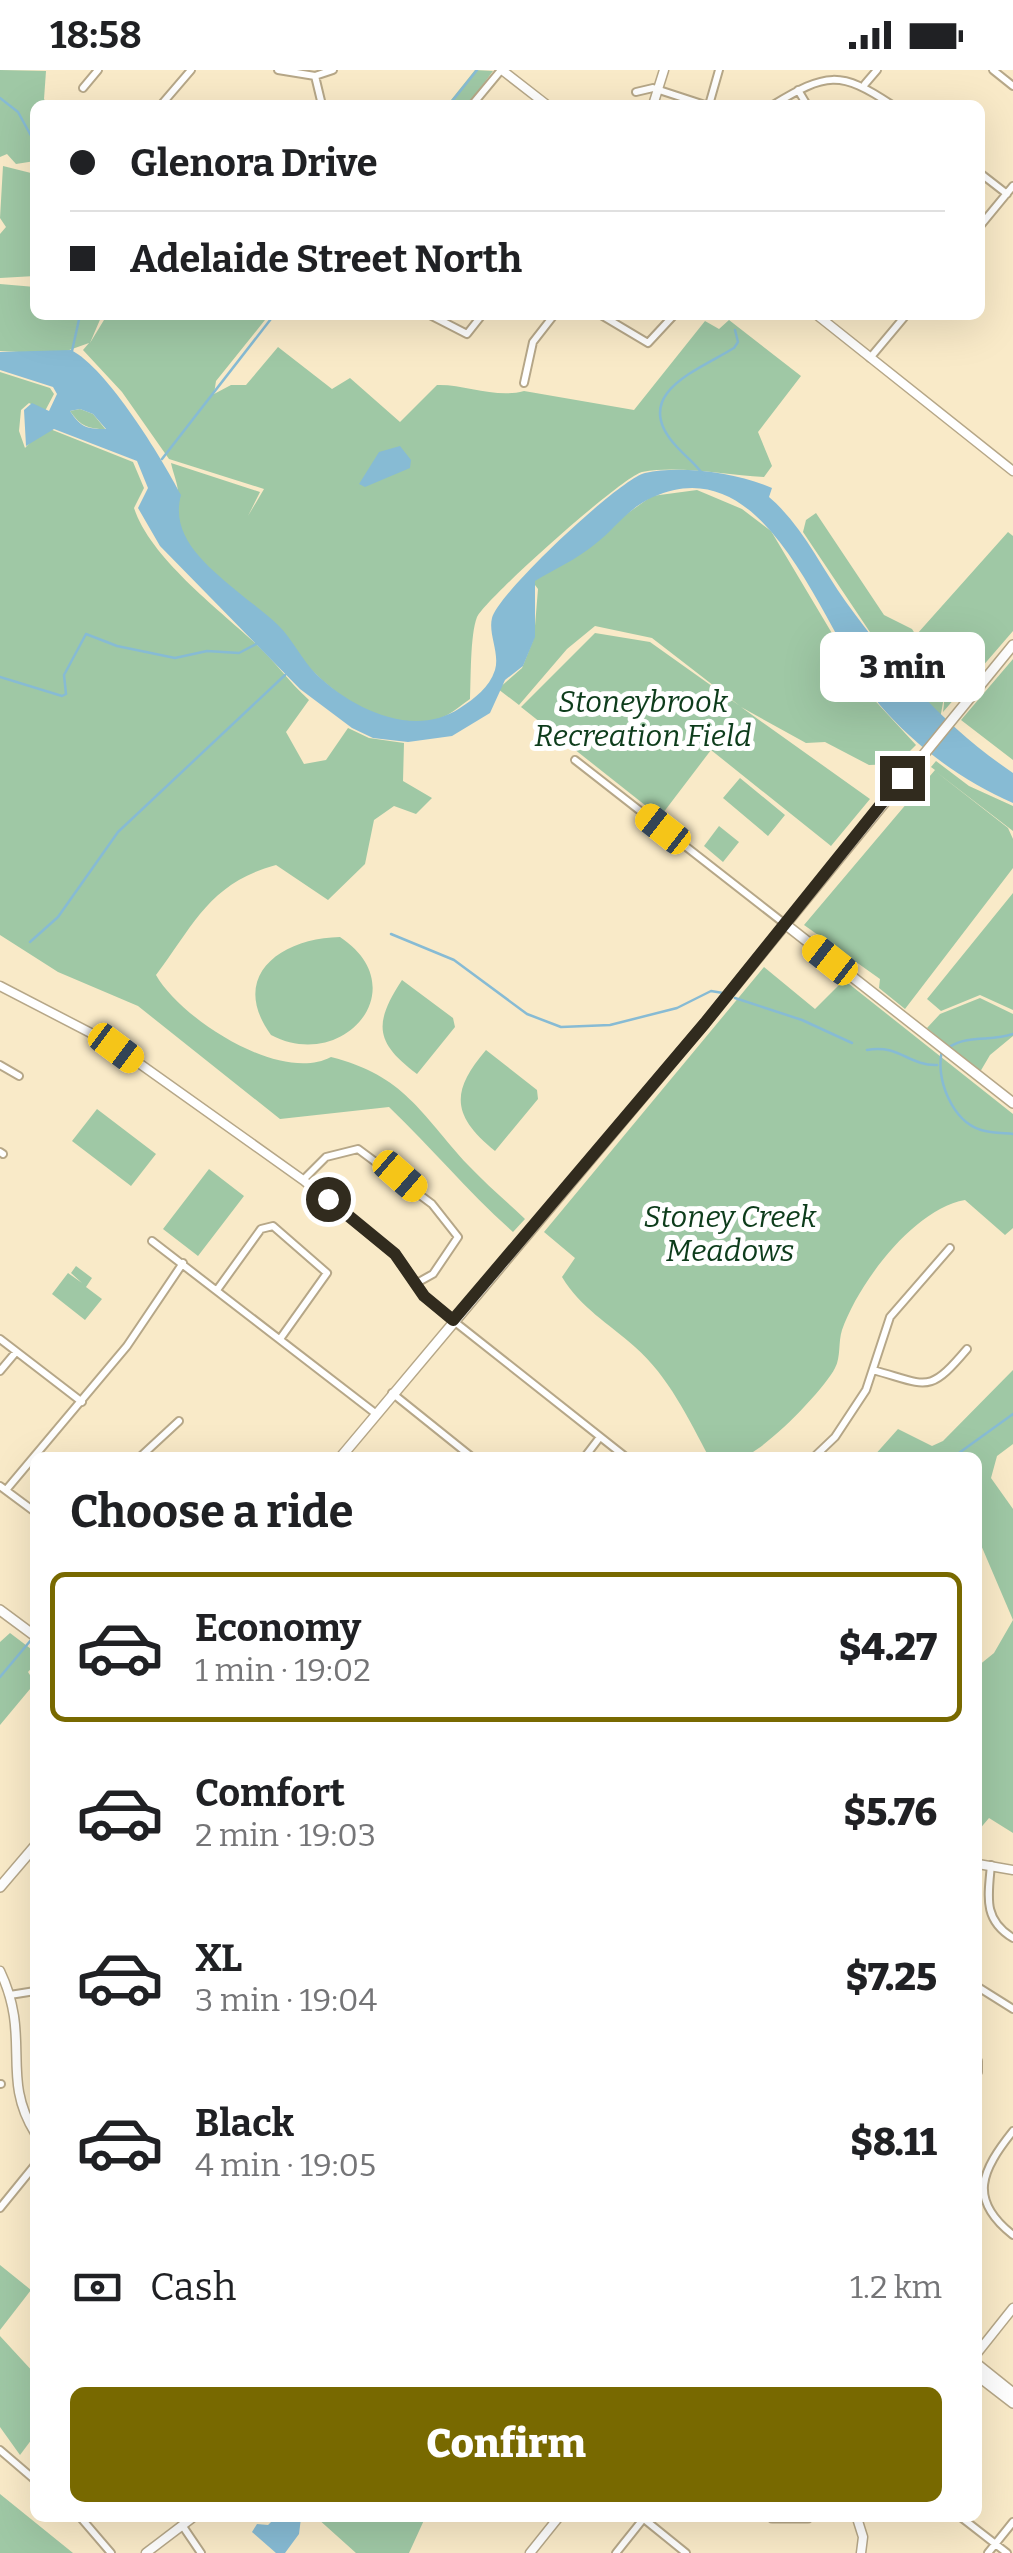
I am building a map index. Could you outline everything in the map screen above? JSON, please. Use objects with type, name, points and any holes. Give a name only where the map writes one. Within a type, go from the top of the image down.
[{"type":"main road","points":[[345,1452],[1013,645]]},
{"type":"main road","points":[[785,924],[1013,1103]]},
{"type":"main road","points":[[0,1610],[30,1632]]},
{"type":"main road","points":[[0,1887],[30,1852]]},
{"type":"main road","points":[[982,2369],[1013,2393]]},
{"type":"main road","points":[[982,2379],[1013,2403]]},
{"type":"street","points":[[83,88],[98,70]]},
{"type":"street","points":[[165,100],[191,70]]},
{"type":"street","points":[[278,70],[315,76],[333,70]]},
{"type":"street","points":[[476,100],[502,70],[541,100]]},
{"type":"street","points":[[656,100],[664,70]]},
{"type":"street","points":[[709,100],[719,70]]},
{"type":"street","points":[[865,84],[877,70]]},
{"type":"street","points":[[993,70],[1011,82]]},
{"type":"street","points":[[315,76],[321,100]]},
{"type":"street","points":[[781,100],[832,76],[865,84],[886,100]]},
{"type":"street","points":[[636,92],[644,88],[659,90],[691,100]]},
{"type":"street","points":[[798,90],[804,100]]},
{"type":"street","points":[[985,177],[1006,194]]},
{"type":"street","points":[[985,220],[1013,186]]},
{"type":"street","points":[[440,320],[467,334],[478,320]]},
{"type":"street","points":[[524,383],[533,342],[550,320]]},
{"type":"street","points":[[609,320],[648,343],[669,320]]},
{"type":"street","points":[[823,320],[1013,471]]},
{"type":"street","points":[[870,358],[902,320]]},
{"type":"street","points":[[574,760],[785,924]]},
{"type":"street","points":[[0,987],[112,1044],[304,1180],[395,1254],[415,1284],[453,1320],[619,1452]]},
{"type":"street","points":[[0,1065],[19,1076]]},
{"type":"street","points":[[304,1180],[326,1157],[358,1148],[432,1204],[458,1238],[433,1274],[415,1284]]},
{"type":"street","points":[[217,1290],[261,1229],[273,1226],[327,1273],[280,1339]]},
{"type":"street","points":[[152,1241],[375,1413]]},
{"type":"street","points":[[820,1452],[836,1437],[866,1390],[890,1317],[950,1248]]},
{"type":"street","points":[[36,1452],[144,1324],[183,1263]]},
{"type":"street","points":[[0,1339],[82,1402]]},
{"type":"street","points":[[874,1370],[926,1384],[936,1382],[966,1349]]},
{"type":"street","points":[[0,1371],[16,1352]]},
{"type":"street","points":[[392,1393],[466,1452]]},
{"type":"street","points":[[145,1452],[179,1421]]},
{"type":"street","points":[[589,1452],[600,1437]]},
{"type":"street","points":[[30,1459],[3,1488],[30,1508]]},
{"type":"street","points":[[982,1864],[1013,1870]]},
{"type":"street","points":[[991,1865],[988,1910],[992,1922],[1013,1938]]},
{"type":"street","points":[[0,1971],[10,1995],[11,2022],[3,2060]]},
{"type":"street","points":[[982,1990],[1013,2010]]},
{"type":"street","points":[[10,1995],[30,1992]]},
{"type":"street","points":[[1,2086],[2,2072]]},
{"type":"street","points":[[10,2111],[30,2129]]},
{"type":"street","points":[[982,2184],[988,2164],[1013,2132]]},
{"type":"street","points":[[0,2208],[30,2171]]},
{"type":"street","points":[[982,2195],[994,2217],[1013,2235]]},
{"type":"street","points":[[982,2347],[1012,2312]]},
{"type":"street","points":[[0,2450],[30,2475]]},
{"type":"street","points":[[84,2522],[111,2553]]},
{"type":"street","points":[[146,2553],[186,2522]]},
{"type":"street","points":[[530,2553],[555,2522]]},
{"type":"street","points":[[616,2553],[641,2522]]},
{"type":"street","points":[[649,2522],[686,2553]]},
{"type":"street","points":[[858,2522],[863,2538],[861,2553]]},
{"type":"street","points":[[967,2522],[1007,2553]]},
{"type":"street","points":[[988,2553],[1013,2522]]},
{"type":"street","points":[[182,2525],[202,2553]]},
{"type":"green space","points":[[0,70],[46,71],[45,100],[30,100],[30,162],[16,164],[7,154],[0,157]]},
{"type":"green space","points":[[475,70],[493,71],[472,100],[451,100]]},
{"type":"green space","points":[[3,166],[30,173],[30,276],[0,278],[0,234],[6,227],[0,218]]},
{"type":"green space","points":[[0,284],[30,287],[30,320],[100,320],[90,343],[104,320],[265,320],[216,381],[214,394],[231,385],[246,385],[278,347],[332,389],[350,378],[400,422],[437,385],[503,393],[524,391],[634,410],[705,321],[719,329],[729,320],[801,376],[758,432],[772,466],[764,477],[672,470],[642,472],[630,479],[528,564],[477,617],[470,699],[442,718],[410,722],[359,707],[336,691],[198,559],[179,531],[178,490],[171,463],[260,492],[248,516],[264,489],[169,459],[122,392],[83,350],[89,343],[58,354],[0,351]]},
{"type":"green space","points":[[0,372],[50,388],[54,394],[45,411],[29,403],[21,410],[19,431],[25,448],[39,433],[50,429],[133,462],[144,488],[134,508],[154,545],[309,700],[286,732],[304,764],[326,760],[348,728],[369,738],[404,743],[403,781],[432,798],[416,814],[394,806],[374,820],[365,864],[328,900],[276,865],[235,882],[206,907],[156,975],[187,1010],[234,1043],[286,1062],[310,1063],[331,1057],[356,1065],[394,1086],[525,1219],[513,1232],[389,1107],[280,1119],[138,1006],[58,972],[0,935]]},
{"type":"green space","points":[[80,409],[93,414],[106,430],[82,424],[70,411]]},
{"type":"green space","name":"Stoneybrook Recreation Field","points":[[697,490],[742,509],[771,531],[867,692],[916,745],[897,764],[869,765],[825,742],[806,743],[741,707],[870,799],[831,846],[711,750],[660,817],[521,707],[595,633],[650,642],[740,706],[652,638],[595,626],[567,649],[519,705],[498,689],[522,668],[534,638],[538,589],[532,581],[652,496]]},
{"type":"green space","points":[[816,513],[884,615],[912,629],[935,665],[944,697],[940,719],[898,674],[803,532],[806,520]]},
{"type":"green space","points":[[1008,532],[1013,536],[1013,631],[943,712],[940,680],[917,634]]},
{"type":"green space","points":[[1013,659],[1013,760],[961,720]]},
{"type":"green space","points":[[936,761],[969,786],[1013,806],[1013,831],[935,771],[1008,828],[1013,839],[1013,868],[905,1009],[879,988],[880,979],[804,925],[935,770],[931,767]]},
{"type":"green space","points":[[740,778],[785,815],[768,836],[723,798]]},
{"type":"green space","points":[[719,826],[739,842],[723,862],[704,846]]},
{"type":"green space","points":[[1013,893],[1013,1010],[980,995],[941,1011],[927,999]]},
{"type":"green space","points":[[340,937],[362,957],[372,979],[371,1000],[361,1019],[345,1034],[323,1043],[298,1044],[271,1035],[259,1014],[255,995],[258,978],[267,964],[298,944]]},
{"type":"green space","name":"Stoney Creek Meadows","points":[[764,967],[815,1009],[844,980],[1013,1114],[1013,1228],[1005,1235],[965,1200],[946,1206],[908,1232],[875,1270],[850,1311],[829,1378],[806,1405],[753,1452],[706,1452],[658,1371],[569,1288],[562,1277],[575,1258],[544,1232]]},
{"type":"green space","points":[[402,980],[453,1018],[455,1027],[417,1074],[393,1052],[383,1031],[386,1008]]},
{"type":"green space","points":[[980,998],[1013,1014],[1013,1036],[990,1055],[980,1072],[927,1028],[940,1014]]},
{"type":"green space","points":[[486,1050],[537,1090],[538,1099],[495,1151],[470,1126],[461,1103],[466,1079]]},
{"type":"green space","points":[[97,1109],[156,1154],[131,1186],[72,1141]]},
{"type":"green space","points":[[209,1169],[244,1196],[198,1256],[163,1229]]},
{"type":"green space","points":[[76,1266],[92,1278],[86,1287],[102,1299],[85,1320],[52,1294],[68,1273],[82,1283],[71,1273]]},
{"type":"green space","points":[[1013,1370],[1013,1444],[997,1456],[991,1478],[1013,1509],[1013,1620],[982,1547],[982,1452],[877,1452],[898,1429],[932,1446],[943,1441]]},
{"type":"green space","points":[[1013,1620],[1013,1833],[989,1818],[982,1826],[982,1663],[994,1653]]},
{"type":"green space","points":[[10,1633],[30,1648],[30,1689],[0,1725],[0,1642]]},
{"type":"green space","points":[[0,2265],[30,2291],[0,2330]]},
{"type":"green space","points":[[0,2336],[30,2369],[30,2442],[20,2455],[0,2427]]},
{"type":"green space","points":[[0,2494],[73,2553],[0,2553]]},
{"type":"green space","points":[[321,2522],[423,2522],[409,2553],[356,2553]]},
{"type":"water","points":[[71,350],[85,360],[117,394],[161,459],[181,495],[179,511],[186,538],[204,562],[279,626],[331,687],[365,708],[404,720],[442,717],[481,692],[495,670],[491,624],[499,605],[562,538],[632,480],[645,473],[692,470],[743,478],[772,488],[769,497],[792,521],[846,602],[902,673],[965,736],[1013,773],[1013,803],[958,773],[893,719],[859,674],[790,556],[762,522],[730,498],[694,488],[644,502],[587,550],[535,581],[535,637],[523,666],[505,680],[490,713],[452,736],[408,742],[373,738],[352,728],[300,689],[160,546],[138,508],[148,488],[137,461],[54,429],[26,446],[24,410],[32,403],[49,411],[57,394],[53,387],[0,370],[0,352]],"holes":[[[80,409],[93,414],[106,429],[85,426],[70,411]]]},
{"type":"water","points":[[400,446],[411,460],[410,468],[365,487],[359,484],[379,452]]},
{"type":"water","points":[[300,2522],[299,2534],[285,2553],[276,2553],[252,2532],[257,2524]]},
{"type":"waterway","points":[[453,100],[477,70]]},
{"type":"waterway","points":[[0,98],[18,112],[30,134]]},
{"type":"waterway","points":[[72,351],[79,320]]},
{"type":"waterway","points":[[162,459],[270,320]]},
{"type":"waterway","points":[[704,476],[664,429],[660,413],[663,399],[673,387],[734,348],[738,342],[735,330]]},
{"type":"waterway","points":[[0,677],[62,696],[66,694],[64,675],[86,634],[117,646],[175,658],[207,651],[239,653],[256,644]]},
{"type":"waterway","points":[[30,942],[58,917],[118,832],[285,675]]},
{"type":"waterway","points":[[391,934],[454,960],[527,1014],[561,1027],[610,1025],[677,1008],[711,991],[723,993]]},
{"type":"waterway","points":[[735,998],[802,1020],[852,1043]]},
{"type":"waterway","points":[[949,1047],[1013,1034]]},
{"type":"waterway","points":[[867,1050],[888,1050],[937,1065]]},
{"type":"waterway","points":[[942,1051],[944,1085],[962,1118],[981,1130],[1013,1134]]},
{"type":"waterway","points":[[960,1452],[1013,1414]]},
{"type":"waterway","points":[[0,1677],[30,1641]]},
{"type":"route","points":[[328,1199],[395,1254],[424,1296],[453,1320],[705,1023],[902,778]]}]
